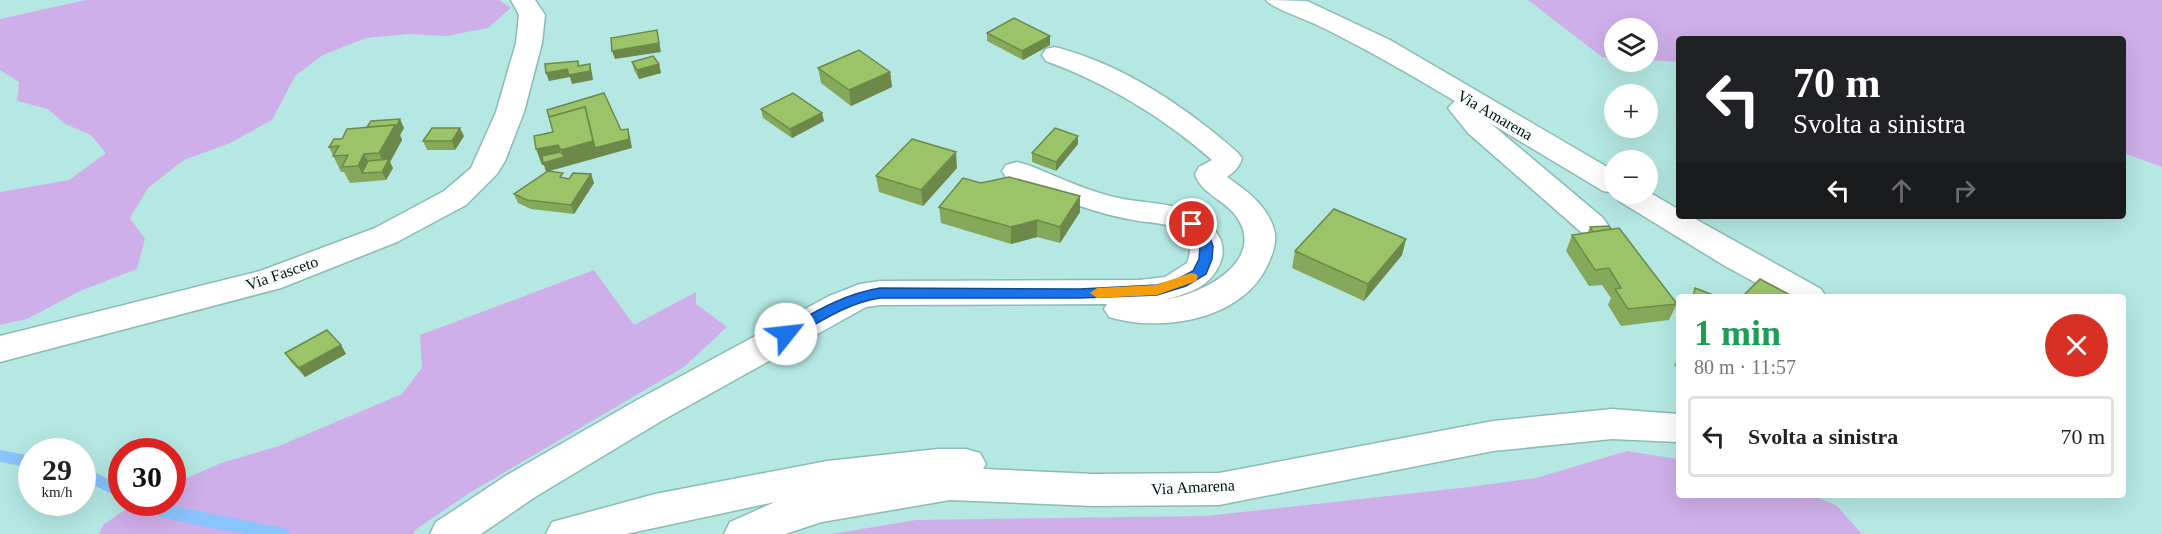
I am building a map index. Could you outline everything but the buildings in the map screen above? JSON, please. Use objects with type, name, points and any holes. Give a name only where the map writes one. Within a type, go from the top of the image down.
[{"type":"street","name":"Via Fasceto","points":[[0,349],[269,280],[386,235],[455,198],[482,174],[490,161],[510,112],[529,43],[532,15],[524,0]]},
{"type":"street","name":"Via Amarena","points":[[1278,0],[1298,6],[1381,46],[1604,178]]},
{"type":"street","points":[[1055,55],[1073,60],[1151,103],[1214,146],[1227,158],[1226,165],[1213,170],[1210,174],[1212,180],[1253,215],[1261,237],[1254,265],[1236,285],[1205,303],[1174,311],[1136,313],[1104,305],[1080,294]]},
{"type":"street","points":[[1449,88],[1478,127],[1592,225]]},
{"type":"street","points":[[451,534],[483,510],[650,410],[841,304],[860,296],[887,293],[1080,294],[1148,291],[1181,283],[1199,274],[1207,246],[1203,235],[1192,224],[1180,218],[1103,204],[1017,171]]},
{"type":"street","points":[[1647,204],[1737,258],[1803,294]]},
{"type":"street","name":"Via Amarena","points":[[744,534],[781,517],[822,505],[950,484],[1093,490],[1219,489],[1493,436],[1545,429],[1612,424],[1676,428]]},
{"type":"street","points":[[567,534],[621,518],[698,501],[868,471],[938,464],[981,463],[1037,472],[1047,487]]},
{"type":"shaded area","points":[[85,0],[499,0],[511,8],[488,28],[447,36],[408,34],[366,38],[323,55],[295,76],[272,120],[230,143],[184,160],[148,188],[130,218],[145,239],[137,269],[80,291],[27,319],[0,325],[0,192],[69,180],[106,153],[91,135],[65,124],[48,109],[17,101],[19,82],[0,70],[0,19]]},
{"type":"shaded area","points":[[1528,0],[2162,0],[2162,167],[2126,154],[2126,36],[1676,36],[1676,62],[1658,61],[1658,18],[1604,18],[1604,57]]},
{"type":"shaded area","points":[[594,270],[634,325],[696,292],[696,304],[727,327],[684,367],[471,492],[415,530],[414,534],[99,534],[103,525],[116,516],[186,516],[186,478],[221,463],[279,446],[402,394],[422,368],[420,335]]},
{"type":"shaded area","points":[[1627,451],[1676,459],[1676,498],[1819,498],[1837,506],[1862,534],[832,534],[916,520],[1206,516],[1536,478]]},
{"type":"waterway","points":[[0,456],[18,459]]},
{"type":"waterway","points":[[96,479],[108,486]]},
{"type":"waterway","points":[[186,516],[283,534]]},
{"type":"slow traffic","points":[[1097,293],[1157,290],[1181,283],[1191,277]]},
{"type":"route","points":[[786,334],[841,304],[860,296],[880,293],[1080,294],[1157,290],[1181,283],[1199,274],[1206,259],[1207,246],[1203,235],[1192,224]]}]
